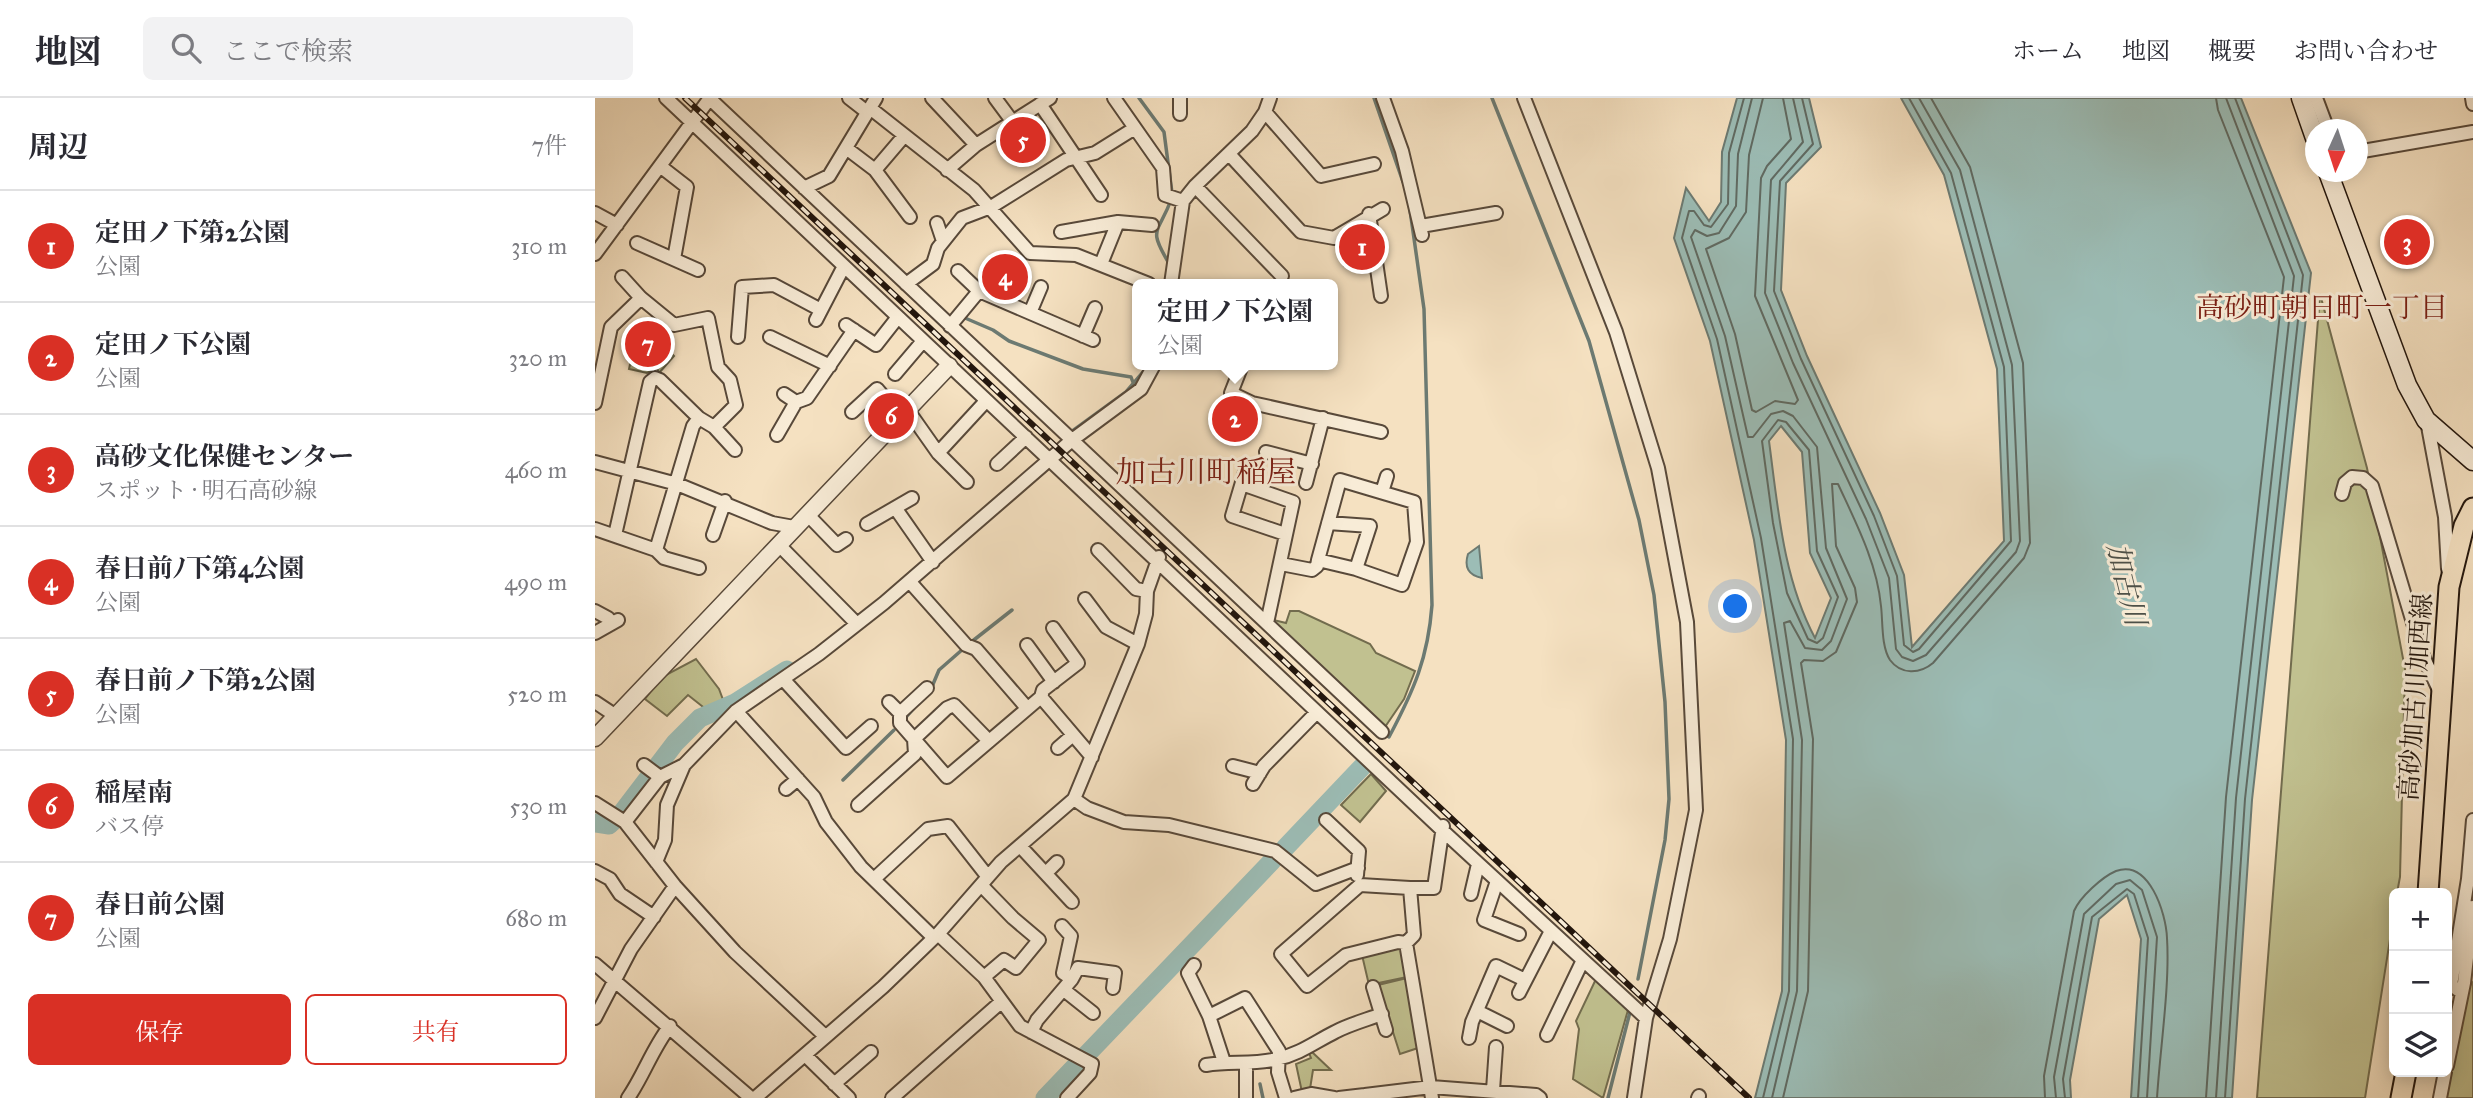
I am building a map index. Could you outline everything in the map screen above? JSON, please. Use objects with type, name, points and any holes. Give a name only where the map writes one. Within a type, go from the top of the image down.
[{"type":"main road","points":[[2301,98],[2308,119]]},
{"type":"main road","points":[[2332,182],[2407,385],[2426,420],[2473,461]]},
{"type":"main road","name":"高砂加古川加西線","points":[[2428,888],[2449,587],[2464,526],[2473,508]]},
{"type":"main road","points":[[2401,1098],[2405,1077]]},
{"type":"street","points":[[666,98],[1646,1018]]},
{"type":"street","points":[[595,254],[710,98],[1382,732]]},
{"type":"street","points":[[849,98],[871,106],[904,136],[974,190],[1030,253],[1076,254],[1137,279]]},
{"type":"street","points":[[932,98],[976,145]]},
{"type":"street","points":[[995,98],[1012,121]]},
{"type":"street","points":[[1114,98],[1163,168],[1165,195],[1183,201]]},
{"type":"street","points":[[1180,98],[1180,114]]},
{"type":"street","points":[[1172,279],[1183,201],[1252,131],[1265,113],[1270,98]]},
{"type":"street","points":[[1383,98],[1402,151],[1422,230],[1496,214]]},
{"type":"street","points":[[1524,98],[1616,332],[1658,468],[1687,622],[1696,810],[1670,939],[1646,1018],[1634,1098]]},
{"type":"street","points":[[1531,98],[1534,123]]},
{"type":"street","points":[[2316,98],[2324,119]]},
{"type":"street","points":[[2472,98],[2473,104]]},
{"type":"street","points":[[947,170],[976,145],[1045,101],[1101,195]]},
{"type":"street","points":[[804,188],[829,176],[871,106]]},
{"type":"street","points":[[1265,113],[1321,176],[1366,163]]},
{"type":"street","points":[[905,284],[933,264],[943,241],[962,218],[991,207],[1066,160],[1079,159],[1135,128]]},
{"type":"street","points":[[2368,150],[2473,132]]},
{"type":"street","points":[[875,170],[904,136]]},
{"type":"street","points":[[846,148],[907,200],[910,217]]},
{"type":"street","points":[[1229,154],[1301,232],[1334,238],[1369,214],[1383,209]]},
{"type":"street","points":[[660,166],[687,187],[674,259]]},
{"type":"street","points":[[1195,186],[1282,276]]},
{"type":"street","points":[[595,213],[617,225]]},
{"type":"street","points":[[1369,214],[1381,296]]},
{"type":"street","points":[[1101,264],[1118,222]]},
{"type":"street","points":[[1062,232],[1118,222],[1151,225]]},
{"type":"street","points":[[937,223],[943,241]]},
{"type":"street","points":[[637,243],[698,270]]},
{"type":"street","points":[[738,337],[742,287],[774,285],[818,315],[844,266]]},
{"type":"street","points":[[958,271],[979,291],[1089,338],[1095,308]]},
{"type":"street","points":[[622,276],[641,298],[674,325],[708,318],[718,367],[730,380],[736,405],[714,426]]},
{"type":"street","points":[[1030,313],[1041,287]]},
{"type":"street","points":[[950,326],[979,291]]},
{"type":"street","points":[[595,403],[599,360],[611,327],[641,298]]},
{"type":"street","points":[[777,435],[796,402],[807,398],[829,366],[850,327],[872,350],[898,317]]},
{"type":"street","points":[[770,337],[788,352],[829,366]]},
{"type":"street","points":[[895,374],[923,341]]},
{"type":"street","points":[[595,737],[949,366]]},
{"type":"street","points":[[625,822],[660,777],[684,765],[736,711],[783,679],[910,582],[1072,440],[1141,389],[1151,370]]},
{"type":"street","points":[[1240,370],[1231,393],[1252,403],[1381,432]]},
{"type":"street","points":[[615,535],[650,382],[655,378],[672,388],[699,418],[714,426],[735,450]]},
{"type":"street","points":[[852,412],[877,389],[904,412],[938,453],[967,482]]},
{"type":"street","points":[[784,394],[796,402]]},
{"type":"street","points":[[938,453],[986,401]]},
{"type":"street","points":[[656,550],[693,426],[699,418]]},
{"type":"street","points":[[1306,483],[1323,418]]},
{"type":"street","points":[[2426,420],[2445,517],[2449,587]]},
{"type":"street","points":[[997,464],[1026,437]]},
{"type":"street","points":[[1266,452],[1312,464]]},
{"type":"street","points":[[595,462],[677,484],[725,501],[772,523],[794,527]]},
{"type":"street","points":[[1246,469],[1232,516],[1285,534]]},
{"type":"street","points":[[1382,492],[1387,476]]},
{"type":"street","points":[[2342,494],[2345,483],[2353,477],[2363,478],[2372,486],[2424,656],[2442,696]]},
{"type":"street","points":[[1281,564],[1312,570],[1318,560],[1340,480],[1414,502],[1417,542],[1402,585],[1356,569],[1318,560]]},
{"type":"street","points":[[1242,484],[1293,502],[1266,623]]},
{"type":"street","points":[[867,524],[912,498]]},
{"type":"street","points":[[713,535],[725,501]]},
{"type":"street","points":[[895,509],[933,562]]},
{"type":"street","points":[[807,514],[837,545],[846,539]]},
{"type":"street","points":[[1328,523],[1370,526],[1356,569]]},
{"type":"street","points":[[595,529],[656,550],[664,558],[699,568]]},
{"type":"street","points":[[778,544],[857,624]]},
{"type":"street","points":[[1098,550],[1114,559],[1136,589],[1147,592]]},
{"type":"street","points":[[595,964],[753,1098],[883,987],[936,936],[1020,846],[1074,799],[1139,644],[1146,614],[1147,592],[1158,558]]},
{"type":"street","points":[[910,582],[966,645],[976,649],[1027,708]]},
{"type":"street","points":[[1085,599],[1100,610],[1106,627],[1139,644]]},
{"type":"street","points":[[595,611],[615,622],[595,633]]},
{"type":"street","points":[[889,702],[899,713],[900,723],[947,777],[1041,697],[1043,690],[1078,663],[1057,643],[1053,628]]},
{"type":"street","points":[[1027,645],[1054,681]]},
{"type":"street","points":[[783,679],[819,727],[846,748],[871,726]]},
{"type":"street","points":[[899,713],[927,688]]},
{"type":"street","points":[[1041,697],[1058,711],[1073,736],[1092,757]]},
{"type":"street","points":[[595,702],[616,716]]},
{"type":"street","points":[[914,739],[947,708],[954,705],[989,741]]},
{"type":"street","points":[[736,711],[814,797],[826,822],[874,879],[984,978],[1020,1026],[1092,1065],[1090,1073],[1067,1098]]},
{"type":"street","points":[[1253,785],[1260,773],[1317,712]]},
{"type":"street","points":[[1058,748],[1073,736]]},
{"type":"street","points":[[857,801],[890,786],[915,754],[914,739]]},
{"type":"street","points":[[644,765],[660,777]]},
{"type":"street","points":[[656,862],[665,840],[667,806],[684,765]]},
{"type":"street","points":[[1233,766],[1260,773]]},
{"type":"street","points":[[786,789],[798,779]]},
{"type":"street","points":[[1074,799],[1087,808],[1124,822],[1169,825],[1275,851],[1317,884],[1358,868]]},
{"type":"street","points":[[595,803],[625,822],[675,886],[735,953],[824,1036]]},
{"type":"street","points":[[1326,820],[1348,834],[1359,851],[1360,885]]},
{"type":"street","points":[[2463,988],[2451,985],[2468,879],[2473,821]]},
{"type":"street","points":[[874,879],[928,829],[948,826],[985,881],[1039,940],[1016,968],[1004,960],[984,978]]},
{"type":"street","points":[[1406,943],[1398,942],[1346,955],[1307,986],[1281,954],[1360,885],[1433,888],[1443,826]]},
{"type":"street","points":[[1020,846],[1072,902]]},
{"type":"street","points":[[1046,873],[1057,862]]},
{"type":"street","points":[[1471,894],[1478,863]]},
{"type":"street","points":[[595,871],[610,879],[620,894],[654,917]]},
{"type":"street","points":[[1497,881],[1484,920],[1519,934]]},
{"type":"street","points":[[597,1011],[675,886]]},
{"type":"street","points":[[1406,943],[1414,935],[1410,888]]},
{"type":"street","points":[[2452,1042],[2463,988],[2473,907]]},
{"type":"street","points":[[1062,926],[1071,936],[1063,973],[1072,979]]},
{"type":"street","points":[[1519,993],[1551,931]]},
{"type":"street","points":[[1406,943],[1432,1093]]},
{"type":"street","points":[[1547,1035],[1583,960]]},
{"type":"street","points":[[1194,965],[1188,972],[1209,1016],[1224,1062]]},
{"type":"street","points":[[1469,1038],[1496,966],[1525,980]]},
{"type":"street","points":[[1031,1032],[1037,1020],[1064,990],[1078,968],[1115,973],[1113,988]]},
{"type":"street","points":[[2463,988],[2473,973]]},
{"type":"street","points":[[1373,987],[1387,1030]]},
{"type":"street","points":[[1064,990],[1093,1013]]},
{"type":"street","points":[[1209,1016],[1245,998],[1279,1051],[1278,1072],[1286,1098]]},
{"type":"street","points":[[892,1098],[1001,1002]]},
{"type":"street","points":[[1478,1011],[1507,1026]]},
{"type":"street","points":[[1206,1065],[1224,1062],[1246,1064],[1278,1059],[1311,1048],[1335,1032],[1381,1014]]},
{"type":"street","points":[[628,1098],[640,1080],[647,1060],[670,1026]]},
{"type":"street","points":[[1493,1090],[1496,1047]]},
{"type":"street","points":[[834,1084],[871,1052]]},
{"type":"street","points":[[805,1055],[849,1098]]},
{"type":"street","points":[[1246,1064],[1246,1098]]},
{"type":"street","points":[[2440,1098],[2444,1077]]},
{"type":"street","points":[[1294,1098],[1311,1094],[1337,1098],[1493,1090],[1540,1098]]},
{"type":"green space","points":[[1016,125],[1020,131],[1026,127],[1040,148],[1025,159],[1005,132]]},
{"type":"green space","points":[[1367,238],[1367,265],[1344,266],[1342,262]]},
{"type":"green space","points":[[1005,265],[1017,270],[1005,298],[996,293],[998,290],[992,285]]},
{"type":"green space","points":[[2320,294],[2367,468],[2405,669],[2400,877],[2398,888],[2389,888],[2389,946],[2365,1098],[2257,1098]]},
{"type":"green space","points":[[648,329],[674,356],[659,373],[657,368],[647,373],[629,369],[637,332]]},
{"type":"green space","points":[[1228,403],[1243,409],[1245,404],[1253,407],[1241,433],[1219,423]]},
{"type":"green space","points":[[1290,611],[1299,611],[1370,644],[1376,653],[1415,671],[1404,699],[1385,727],[1275,624],[1274,620],[1286,623]]},
{"type":"green space","points":[[696,659],[719,689],[725,705],[712,714],[688,695],[667,716],[645,699],[662,677]]},
{"type":"green space","points":[[1371,774],[1386,791],[1360,822],[1341,805]]},
{"type":"green space","points":[[1399,947],[1403,951],[1407,977],[1369,985],[1362,955]]},
{"type":"green space","points":[[1407,978],[1421,1047],[1400,1054],[1378,985]]},
{"type":"green space","points":[[1596,979],[1628,1010],[1603,1098],[1573,1079],[1579,1029],[1576,1021]]},
{"type":"green space","points":[[2473,982],[2473,1098],[2445,1098],[2449,1077],[2452,1077],[2452,1065],[2468,988]]},
{"type":"green space","points":[[1312,1052],[1331,1070],[1313,1070],[1310,1089],[1302,1092],[1296,1064],[1311,1058],[1309,1053]]},
{"type":"water","name":"加古川","points":[[1737,98],[1809,98],[1821,147],[1786,183],[1781,290],[1807,356],[1880,513],[1904,575],[1912,647],[2004,541],[1997,369],[1944,175],[1901,98],[2241,98],[2311,273],[2252,800],[2232,1098],[2131,1098],[2141,939],[2127,895],[2099,919],[2070,1080],[2071,1098],[1755,1098],[1782,991],[1786,740],[1754,540],[1710,341],[1674,238],[1686,188],[1709,221],[1721,202],[1722,152]],"holes":[[[1781,426],[1802,452],[1810,553],[1831,598],[1815,638],[1804,615],[1783,542],[1769,441]]]},
{"type":"water","points":[[1479,546],[1482,578],[1470,573],[1467,563],[1468,554]]},
{"type":"waterway","points":[[1139,98],[1164,132],[1172,193]]},
{"type":"waterway","points":[[1374,98],[1403,182]]},
{"type":"waterway","points":[[1492,98],[1589,341],[1639,520],[1654,595],[1665,702],[1669,799],[1665,840],[1638,979]]},
{"type":"waterway","points":[[1170,265],[1159,244],[1157,231],[1171,200]]},
{"type":"waterway","points":[[1389,737],[1406,704],[1423,658],[1432,605],[1424,309],[1409,203]]},
{"type":"waterway","points":[[965,318],[993,330],[1009,341],[1083,369],[1131,377],[1134,385]]},
{"type":"waterway","points":[[1071,432],[1126,392],[1144,371]]},
{"type":"waterway","points":[[970,643],[1012,610]]},
{"type":"waterway","points":[[931,689],[939,670],[963,649]]},
{"type":"waterway","points":[[595,823],[609,825],[621,814],[675,743],[700,718],[735,703],[787,670]]},
{"type":"waterway","points":[[906,717],[914,708]]},
{"type":"waterway","points":[[843,780],[894,730]]},
{"type":"waterway","points":[[1285,848],[1362,767]]},
{"type":"waterway","points":[[1045,1098],[1272,861]]},
{"type":"waterway","points":[[1608,1098],[1630,1012]]},
{"type":"waterway","points":[[1260,1084],[1263,1098]]},
{"type":"railway","points":[[685,98],[1749,1098]]},
{"type":"place","name":"春日前ノ下第2公園","points":[[1023,140]]},
{"type":"place","name":"高砂文化保健センター","points":[[2407,242]]},
{"type":"place","name":"定田ノ下第2公園","points":[[1362,247]]},
{"type":"place","name":"春日前ﾉ下第4公園","points":[[1005,277]]},
{"type":"place","name":"春日前公園","points":[[648,344]]},
{"type":"place","name":"稲屋南","points":[[891,416]]},
{"type":"place","name":"定田ノ下公園","points":[[1235,419]]},
{"type":"district","name":"高砂町朝日町一丁目","points":[[2322,307]]},
{"type":"district","name":"加古川町稲屋","points":[[1206,472]]}]
